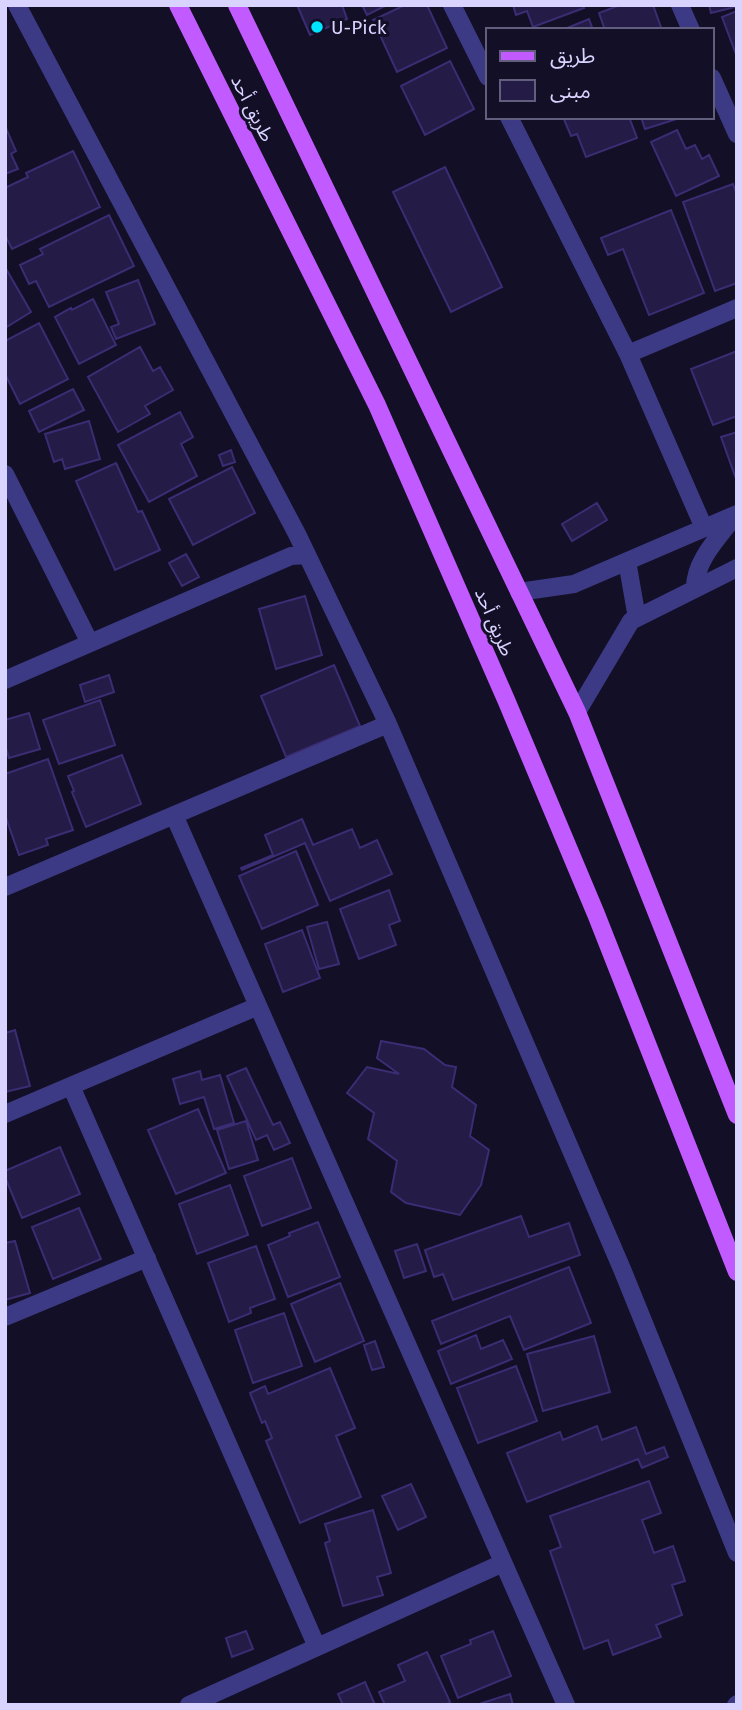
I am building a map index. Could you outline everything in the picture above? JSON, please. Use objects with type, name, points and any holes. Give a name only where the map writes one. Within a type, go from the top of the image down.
[{"type":"main road","name":"طريق أحد","points":[[178,5],[377,405],[596,914],[737,1272]]},
{"type":"main road","name":"طريق أحد","points":[[237,5],[577,712],[737,1115]]},
{"type":"street","points":[[17,5],[307,555],[387,724],[622,1269],[737,1553]]},
{"type":"street","points":[[452,5],[486,72]]},
{"type":"street","points":[[680,5],[690,28]]},
{"type":"street","points":[[714,80],[729,95],[737,134]]},
{"type":"street","points":[[510,119],[628,354],[704,528]]},
{"type":"street","points":[[628,354],[737,308]]},
{"type":"street","points":[[5,474],[90,643]]},
{"type":"street","points":[[519,592],[574,584],[736,514]]},
{"type":"street","points":[[695,589],[694,578],[705,556],[736,514]]},
{"type":"street","points":[[5,680],[291,556],[307,555]]},
{"type":"street","points":[[627,561],[637,618]]},
{"type":"street","points":[[577,712],[631,621],[737,568]]},
{"type":"street","points":[[5,887],[387,724]]},
{"type":"street","points":[[174,815],[566,1705]]},
{"type":"street","points":[[5,1114],[258,1006]]},
{"type":"street","points":[[71,1086],[317,1647]]},
{"type":"street","points":[[5,1317],[147,1258]]},
{"type":"street","points":[[189,1705],[503,1563]]},
{"type":"building","name":"U-Pick","points":[[297,5],[342,5],[347,19],[310,35]]},
{"type":"building","points":[[362,5],[387,5],[367,15]]},
{"type":"building","points":[[405,5],[427,5],[447,48],[397,72],[373,20]]},
{"type":"building","points":[[513,5],[582,5],[584,8],[533,27],[527,11],[516,15]]},
{"type":"building","points":[[620,5],[653,5],[661,28],[604,28],[599,13]]},
{"type":"building","points":[[709,5],[735,5],[735,7],[711,13]]},
{"type":"building","points":[[737,11],[737,57],[722,17]]},
{"type":"building","points":[[589,19],[592,28],[567,28]]},
{"type":"building","points":[[450,61],[474,109],[425,135],[401,86]]},
{"type":"building","points":[[564,119],[630,119],[637,138],[586,157],[577,134],[571,136]]},
{"type":"building","points":[[642,119],[677,119],[645,129]]},
{"type":"building","points":[[5,126],[16,151],[11,154],[18,169],[5,174]]},
{"type":"building","points":[[677,130],[686,149],[695,145],[702,159],[709,155],[719,176],[676,196],[651,142]]},
{"type":"building","points":[[73,151],[100,207],[12,249],[5,235],[5,188],[28,177],[26,173]]},
{"type":"building","points":[[445,167],[502,287],[451,312],[393,192]]},
{"type":"building","points":[[733,184],[737,195],[737,283],[715,291],[683,202]]},
{"type":"building","points":[[671,210],[704,293],[649,315],[623,249],[608,255],[601,238]]},
{"type":"building","points":[[109,215],[134,266],[49,307],[36,281],[29,284],[20,265],[43,254],[40,249]]},
{"type":"building","points":[[5,267],[31,312],[5,328]]},
{"type":"building","points":[[138,280],[155,324],[116,339],[111,327],[119,324],[106,292]]},
{"type":"building","points":[[93,299],[116,345],[79,364],[55,317]]},
{"type":"building","points":[[39,323],[68,379],[20,404],[5,374],[5,341]]},
{"type":"building","points":[[140,347],[153,371],[160,367],[173,390],[145,406],[150,414],[118,432],[88,377]]},
{"type":"building","points":[[737,351],[737,416],[713,425],[691,369]]},
{"type":"building","points":[[73,389],[84,410],[39,432],[29,411]]},
{"type":"building","points":[[180,412],[193,437],[181,444],[197,476],[149,502],[118,445]]},
{"type":"building","points":[[89,421],[100,459],[65,469],[62,459],[54,462],[45,434]]},
{"type":"building","points":[[737,432],[737,475],[735,476],[721,437]]},
{"type":"building","points":[[231,450],[235,462],[223,466],[219,455]]},
{"type":"building","points":[[116,463],[138,512],[142,511],[160,550],[115,570],[76,481]]},
{"type":"building","points":[[232,467],[255,513],[193,545],[169,499]]},
{"type":"building","points":[[597,503],[607,520],[572,541],[562,524]]},
{"type":"building","points":[[186,554],[199,577],[182,586],[169,563]]},
{"type":"building","points":[[305,596],[322,655],[276,669],[259,609]]},
{"type":"building","points":[[334,665],[360,726],[286,757],[261,696]]},
{"type":"building","points":[[109,675],[114,692],[85,702],[80,685]]},
{"type":"building","points":[[100,700],[115,745],[59,764],[43,720]]},
{"type":"building","points":[[29,713],[40,749],[9,758],[5,745],[5,720]]},
{"type":"building","points":[[122,755],[141,804],[86,827],[68,776]]},
{"type":"building","points":[[48,759],[73,830],[46,839],[48,845],[19,855],[5,815],[5,774]]},
{"type":"building","points":[[302,819],[313,845],[352,829],[360,848],[377,840],[392,874],[330,901],[305,843],[242,870],[241,868],[273,855],[265,835]]},
{"type":"building","points":[[296,851],[318,905],[262,929],[239,876]]},
{"type":"building","points":[[389,890],[400,921],[389,925],[396,945],[359,959],[340,909]]},
{"type":"building","points":[[327,922],[339,964],[319,969],[307,927]]},
{"type":"building","points":[[302,930],[320,978],[283,992],[265,944]]},
{"type":"building","points":[[15,1030],[30,1086],[5,1092],[5,1033]]},
{"type":"building","points":[[381,1041],[424,1049],[445,1065],[456,1067],[452,1087],[476,1105],[470,1136],[489,1150],[481,1185],[460,1215],[406,1203],[391,1192],[397,1161],[368,1139],[374,1113],[347,1093],[367,1067],[399,1074],[377,1058]]},
{"type":"building","points":[[246,1068],[273,1125],[280,1122],[290,1143],[274,1150],[267,1135],[256,1140],[227,1076]]},
{"type":"building","points":[[200,1071],[202,1080],[220,1075],[234,1123],[214,1129],[204,1097],[180,1104],[173,1079]]},
{"type":"building","points":[[198,1109],[226,1173],[176,1194],[148,1130]]},
{"type":"building","points":[[246,1121],[258,1160],[229,1169],[217,1130]]},
{"type":"building","points":[[60,1147],[80,1194],[22,1218],[5,1171]]},
{"type":"building","points":[[292,1158],[311,1208],[262,1226],[244,1176]]},
{"type":"building","points":[[230,1185],[248,1235],[197,1254],[179,1204]]},
{"type":"building","points":[[79,1208],[101,1259],[53,1279],[32,1227]]},
{"type":"building","points":[[521,1216],[529,1237],[569,1223],[580,1255],[453,1300],[443,1274],[434,1277],[425,1250]]},
{"type":"building","points":[[318,1222],[340,1277],[288,1297],[268,1245],[290,1236],[289,1233]]},
{"type":"building","points":[[15,1241],[30,1293],[5,1300],[5,1243]]},
{"type":"building","points":[[417,1244],[426,1271],[404,1278],[395,1251]]},
{"type":"building","points":[[256,1246],[275,1299],[250,1308],[251,1313],[229,1322],[208,1263]]},
{"type":"building","points":[[569,1267],[591,1323],[524,1350],[510,1316],[441,1344],[432,1321]]},
{"type":"building","points":[[340,1283],[364,1341],[315,1362],[291,1304]]},
{"type":"building","points":[[284,1313],[302,1366],[253,1383],[235,1330]]},
{"type":"building","points":[[476,1335],[481,1349],[503,1340],[512,1359],[451,1384],[438,1351]]},
{"type":"building","points":[[594,1336],[610,1392],[543,1411],[527,1354]]},
{"type":"building","points":[[375,1341],[384,1367],[372,1370],[364,1345]]},
{"type":"building","points":[[516,1366],[537,1421],[478,1443],[457,1388]]},
{"type":"building","points":[[330,1368],[355,1428],[336,1436],[361,1497],[300,1523],[266,1441],[272,1438],[265,1421],[262,1423],[250,1393],[265,1386],[268,1394]]},
{"type":"building","points":[[597,1426],[602,1440],[636,1427],[646,1454],[664,1447],[668,1457],[642,1468],[638,1459],[527,1502],[507,1453],[560,1432],[563,1440]]},
{"type":"building","points":[[649,1481],[661,1513],[642,1520],[654,1553],[673,1546],[685,1581],[672,1585],[682,1615],[656,1625],[661,1637],[613,1655],[608,1640],[584,1649],[550,1551],[561,1547],[550,1516]]},
{"type":"building","points":[[411,1484],[426,1517],[398,1530],[382,1496]]},
{"type":"building","points":[[373,1510],[391,1573],[377,1577],[383,1595],[343,1606],[325,1543],[330,1541],[325,1524]]},
{"type":"building","points":[[246,1631],[253,1649],[232,1657],[226,1638]]},
{"type":"building","points":[[493,1631],[511,1676],[458,1698],[441,1656],[471,1644],[470,1640]]},
{"type":"building","points":[[427,1652],[450,1702],[445,1705],[385,1705],[379,1692],[405,1681],[398,1665]]},
{"type":"building","points":[[365,1682],[375,1705],[343,1705],[338,1694]]},
{"type":"building","points":[[510,1694],[513,1705],[476,1705]]},
{"type":"place","name":"U-Pick","points":[[317,27]]}]
